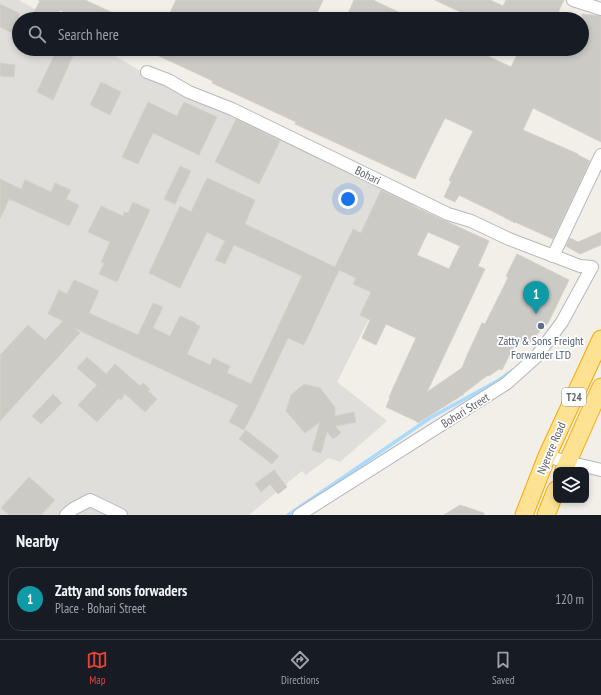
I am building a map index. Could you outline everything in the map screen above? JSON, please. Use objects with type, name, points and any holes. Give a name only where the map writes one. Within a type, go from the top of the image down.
[{"type":"highway","name":"Nyerere Road","points":[[524,515],[547,456],[601,338]]},
{"type":"highway","name":"Nyerere Road","points":[[565,466],[601,387]]},
{"type":"highway","name":"Nyerere Road","points":[[546,515],[553,498]]},
{"type":"street","points":[[573,0],[601,9]]},
{"type":"street","name":"Bohari","points":[[147,72],[168,80],[189,92],[232,109],[448,214],[471,221],[509,239],[552,256],[580,266],[592,267]]},
{"type":"street","points":[[552,256],[601,155]]},
{"type":"street","name":"Bohari Street","points":[[299,515],[507,383],[536,357],[562,322],[592,267]]},
{"type":"street","points":[[547,456],[565,466],[601,470]]},
{"type":"street","points":[[66,515],[73,509],[90,500],[121,515]]},
{"type":"shaded area","points":[[0,0],[19,0],[39,12],[12,12],[12,56],[115,56],[144,73],[417,205],[384,289],[337,382],[387,421],[340,462],[328,458],[306,475],[302,471],[249,515],[0,515]]},
{"type":"building","points":[[38,0],[85,0],[111,12],[64,12],[60,10],[59,12],[34,12],[40,1]]},
{"type":"building","points":[[176,0],[323,0],[317,12],[170,12]]},
{"type":"building","points":[[354,0],[373,0],[398,12],[349,12]]},
{"type":"building","points":[[435,0],[490,0],[503,6],[506,0],[564,0],[558,12],[460,12]]},
{"type":"building","points":[[0,4],[17,12],[12,12],[12,33],[0,27]]},
{"type":"building","points":[[589,15],[601,16],[601,142],[533,108],[523,130],[578,154],[590,161],[553,239],[515,223],[459,195],[455,202],[444,197],[451,182],[449,180],[473,131],[445,118],[415,179],[295,124],[296,122],[212,83],[213,81],[159,56],[488,56],[511,67],[516,56],[589,56]]},
{"type":"building","points":[[54,56],[73,56],[53,100],[37,92]]},
{"type":"building","points":[[0,63],[15,65],[14,77],[0,76]]},
{"type":"building","points":[[101,82],[121,92],[110,115],[90,105]]},
{"type":"building","points":[[148,102],[177,116],[184,102],[217,117],[199,155],[153,133],[138,164],[122,157]]},
{"type":"building","points":[[236,119],[280,141],[259,184],[215,162]]},
{"type":"building","points":[[180,166],[191,171],[175,204],[164,199]]},
{"type":"building","points":[[207,178],[255,200],[245,224],[335,267],[353,229],[361,233],[381,190],[489,241],[478,266],[485,269],[427,392],[462,368],[482,323],[485,324],[508,278],[506,276],[517,254],[569,280],[548,323],[527,345],[517,340],[502,370],[499,369],[489,376],[488,375],[464,394],[418,423],[386,407],[390,398],[389,397],[416,338],[386,324],[376,345],[362,338],[370,320],[360,315],[371,292],[353,284],[356,278],[339,270],[304,345],[288,338],[244,430],[229,422],[238,405],[74,328],[80,333],[0,421],[0,355],[28,325],[45,340],[63,321],[48,314],[59,290],[67,294],[74,280],[99,291],[89,313],[138,335],[153,303],[163,307],[153,328],[170,336],[180,316],[196,323],[195,324],[200,326],[187,354],[210,365],[213,358],[230,366],[227,373],[251,384],[302,276],[234,245],[225,264],[215,260],[225,241],[207,232],[180,288],[149,273],[180,206],[191,212]],"holes":[[[428,232],[460,246],[449,269],[417,255]]]},
{"type":"building","points":[[0,179],[21,189],[25,180],[51,192],[55,183],[71,190],[66,199],[79,205],[69,226],[9,199],[0,219]]},
{"type":"building","points":[[133,202],[150,210],[117,282],[99,274],[104,263],[101,262],[110,242],[88,232],[101,206],[123,216],[124,212],[128,213]]},
{"type":"building","points":[[601,232],[601,245],[580,254],[566,246],[570,238],[578,242]]},
{"type":"building","points":[[87,357],[106,374],[115,364],[140,386],[143,383],[150,389],[148,391],[157,399],[145,412],[125,394],[121,400],[119,398],[97,422],[78,405],[97,385],[77,368]]},
{"type":"building","points":[[304,384],[320,388],[335,407],[335,416],[354,412],[356,422],[335,426],[341,433],[333,439],[327,432],[321,453],[312,450],[320,422],[305,433],[286,411],[291,395]]},
{"type":"building","points":[[53,394],[62,403],[41,424],[32,416]]},
{"type":"building","points":[[246,430],[279,456],[272,464],[239,439]]},
{"type":"building","points":[[274,470],[287,487],[278,494],[270,484],[261,492],[255,484]]},
{"type":"building","points":[[29,477],[55,500],[41,515],[9,515],[1,508]]},
{"type":"building","points":[[460,505],[484,513],[484,515],[444,515]]},
{"type":"waterway","points":[[288,515],[430,418],[499,380],[513,370]]},
{"type":"place","name":"Zatty and sons forwaders","points":[[536,314]]},
{"type":"place","name":"Zatty & Sons Freight Forwarder LTD","points":[[541,326]]}]
